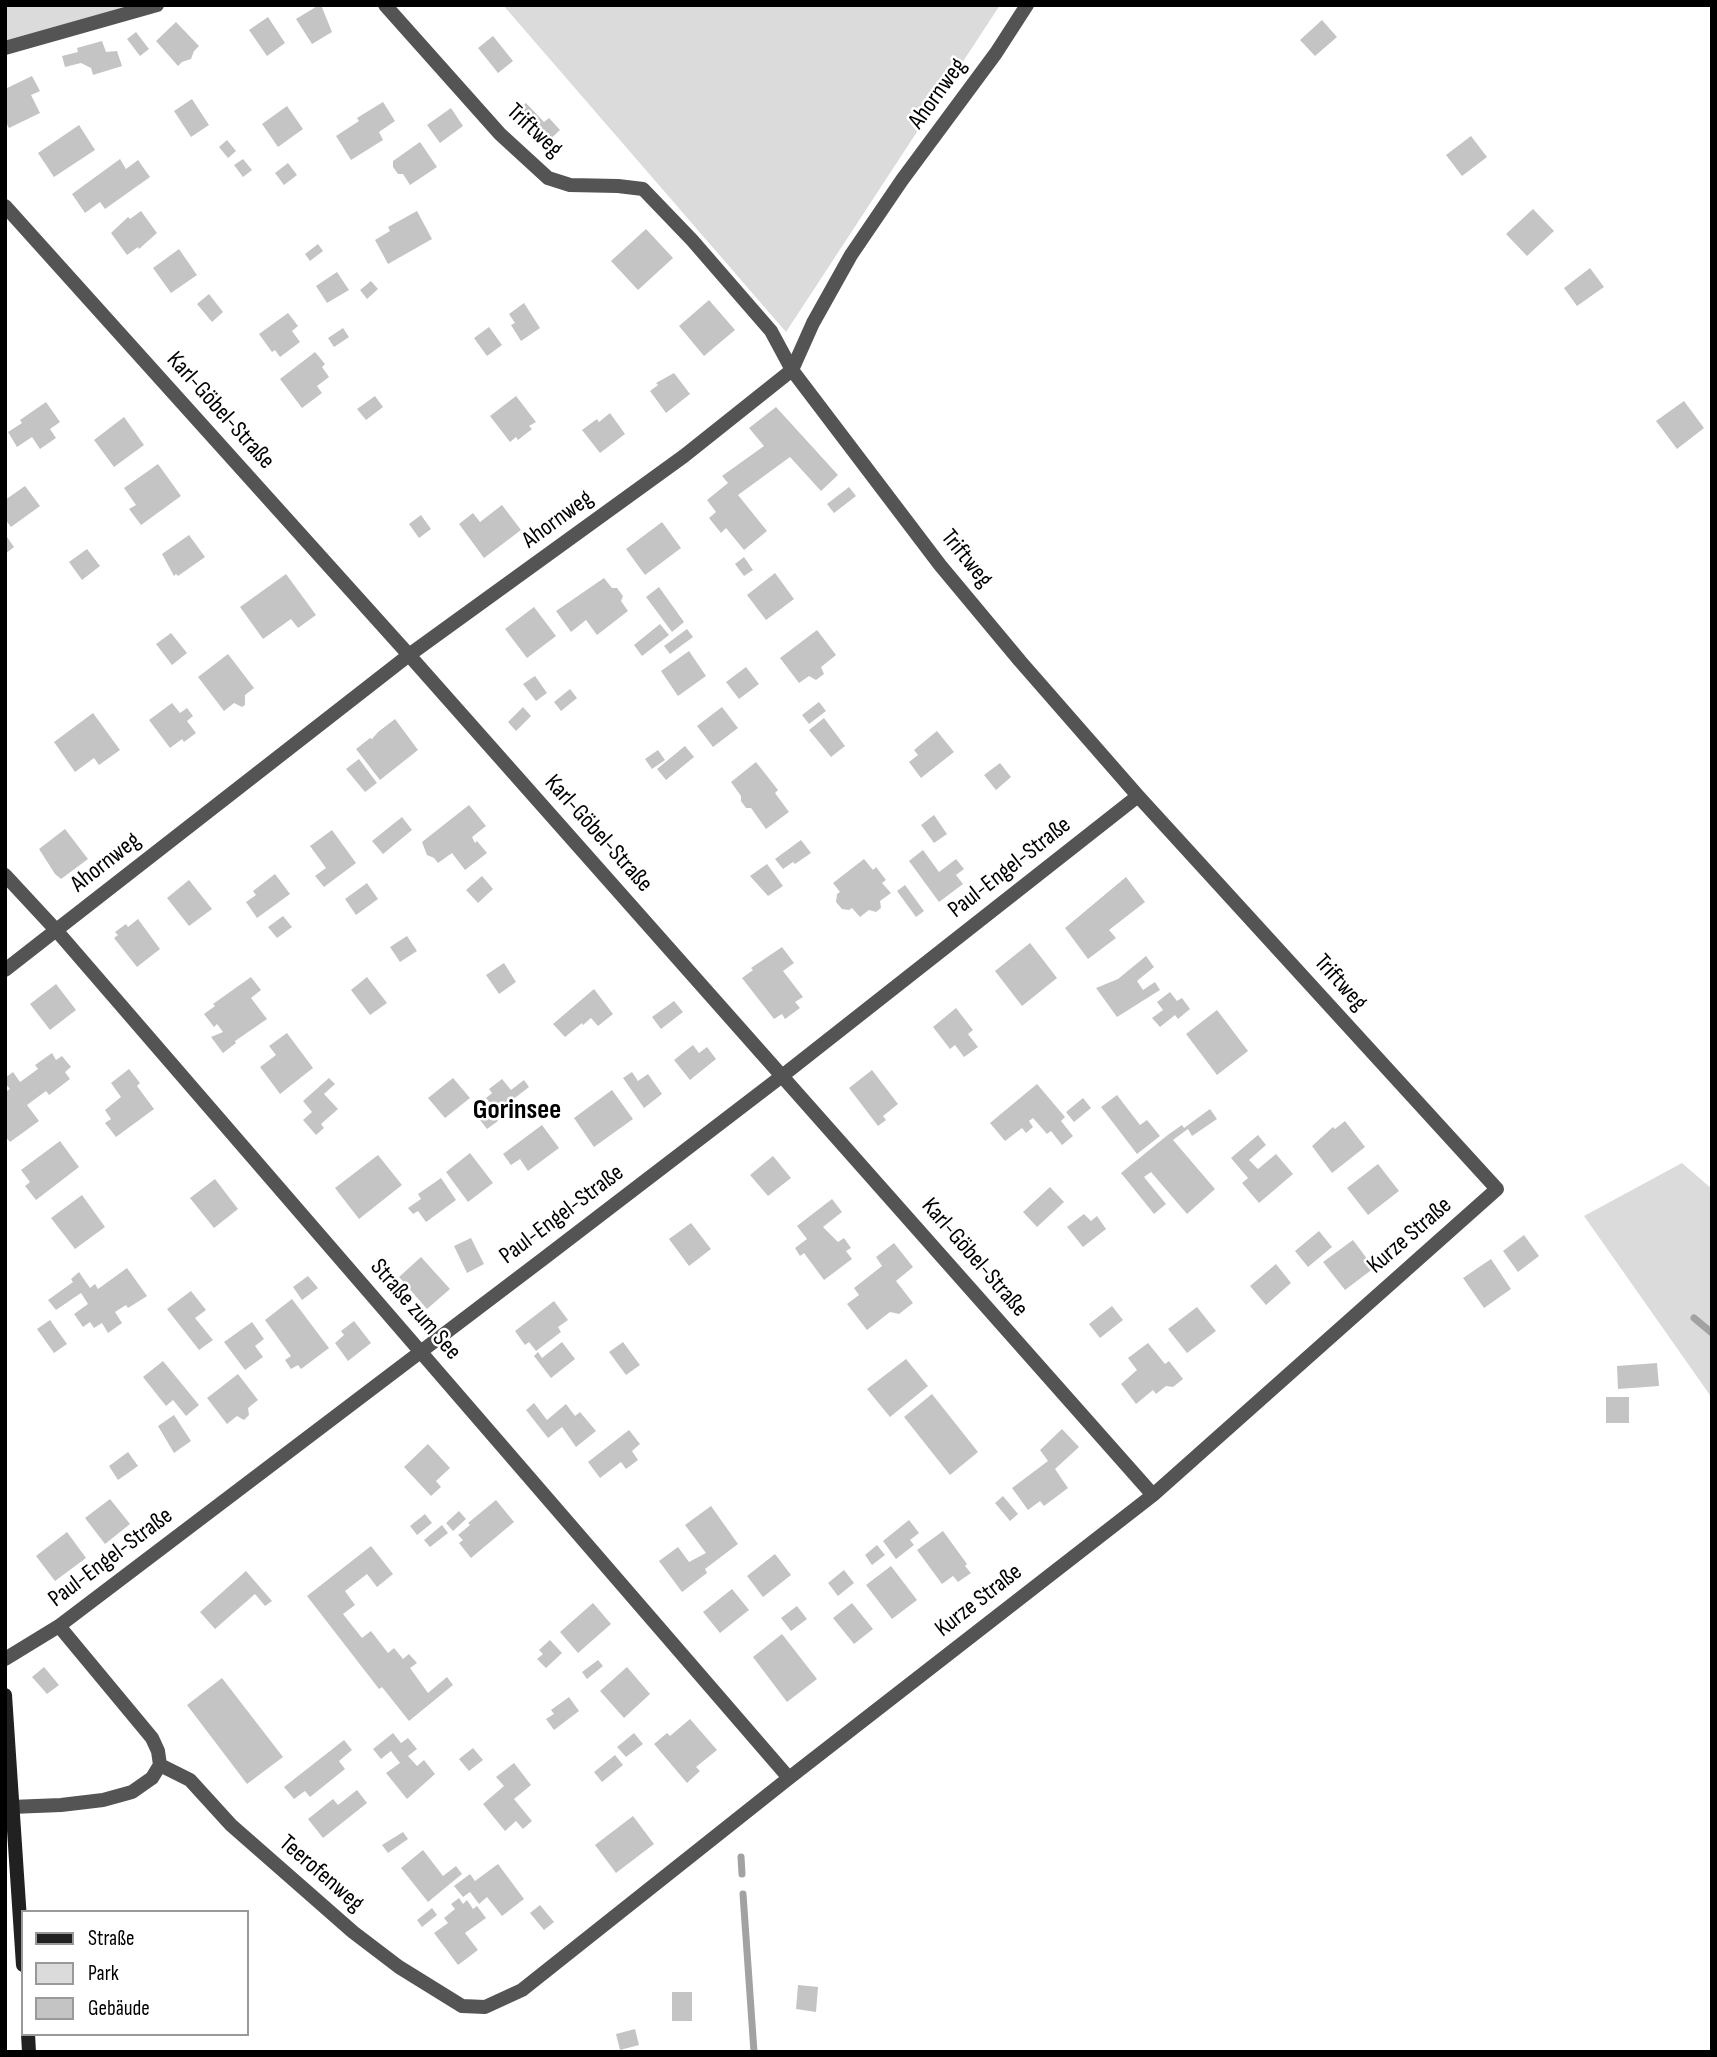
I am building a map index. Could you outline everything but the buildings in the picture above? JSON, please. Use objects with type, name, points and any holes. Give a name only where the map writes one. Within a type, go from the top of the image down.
[{"type":"main road","points":[[5,1695],[21,1939]]},
{"type":"street","points":[[5,48],[157,5]]},
{"type":"street","name":"Triftweg","points":[[385,5],[500,134],[548,178],[570,185],[643,189],[692,240],[771,331],[792,370],[940,565],[1138,796],[1497,1189]]},
{"type":"street","name":"Ahornweg","points":[[5,970],[409,655],[684,456],[792,370],[813,323],[851,255],[902,180],[996,53],[1027,5]]},
{"type":"street","name":"Karl-Göbel-Straße","points":[[5,206],[409,655],[1153,1495]]},
{"type":"street","name":"Paul-Engel-Straße","points":[[5,1659],[59,1626],[421,1352],[782,1076],[1138,796]]},
{"type":"street","name":"Straße zum See","points":[[5,875],[56,930],[789,1778]]},
{"type":"street","name":"Kurze Straße","points":[[462,2006],[485,2007],[522,1990],[1153,1495],[1497,1189]]},
{"type":"street","points":[[11,1807],[93,1802],[132,1792],[152,1778],[160,1765],[152,1738],[59,1626]]},
{"type":"street","name":"Teerofenweg","points":[[160,1765],[190,1780],[231,1825],[353,1932],[399,1967],[462,2006]]},
{"type":"green space","points":[[5,5],[149,5],[5,55]]},
{"type":"green space","points":[[503,5],[1000,5],[786,332]]},
{"type":"green space","points":[[1682,1163],[1712,1189],[1712,1398],[1584,1216]]},
{"type":"waterway","points":[[1694,1318],[1712,1333]]},
{"type":"waterway","points":[[741,1857],[742,1874]]},
{"type":"waterway","points":[[743,1894],[754,2052]]},
{"type":"district","name":"Gorinsee","points":[[517,1111]]}]
